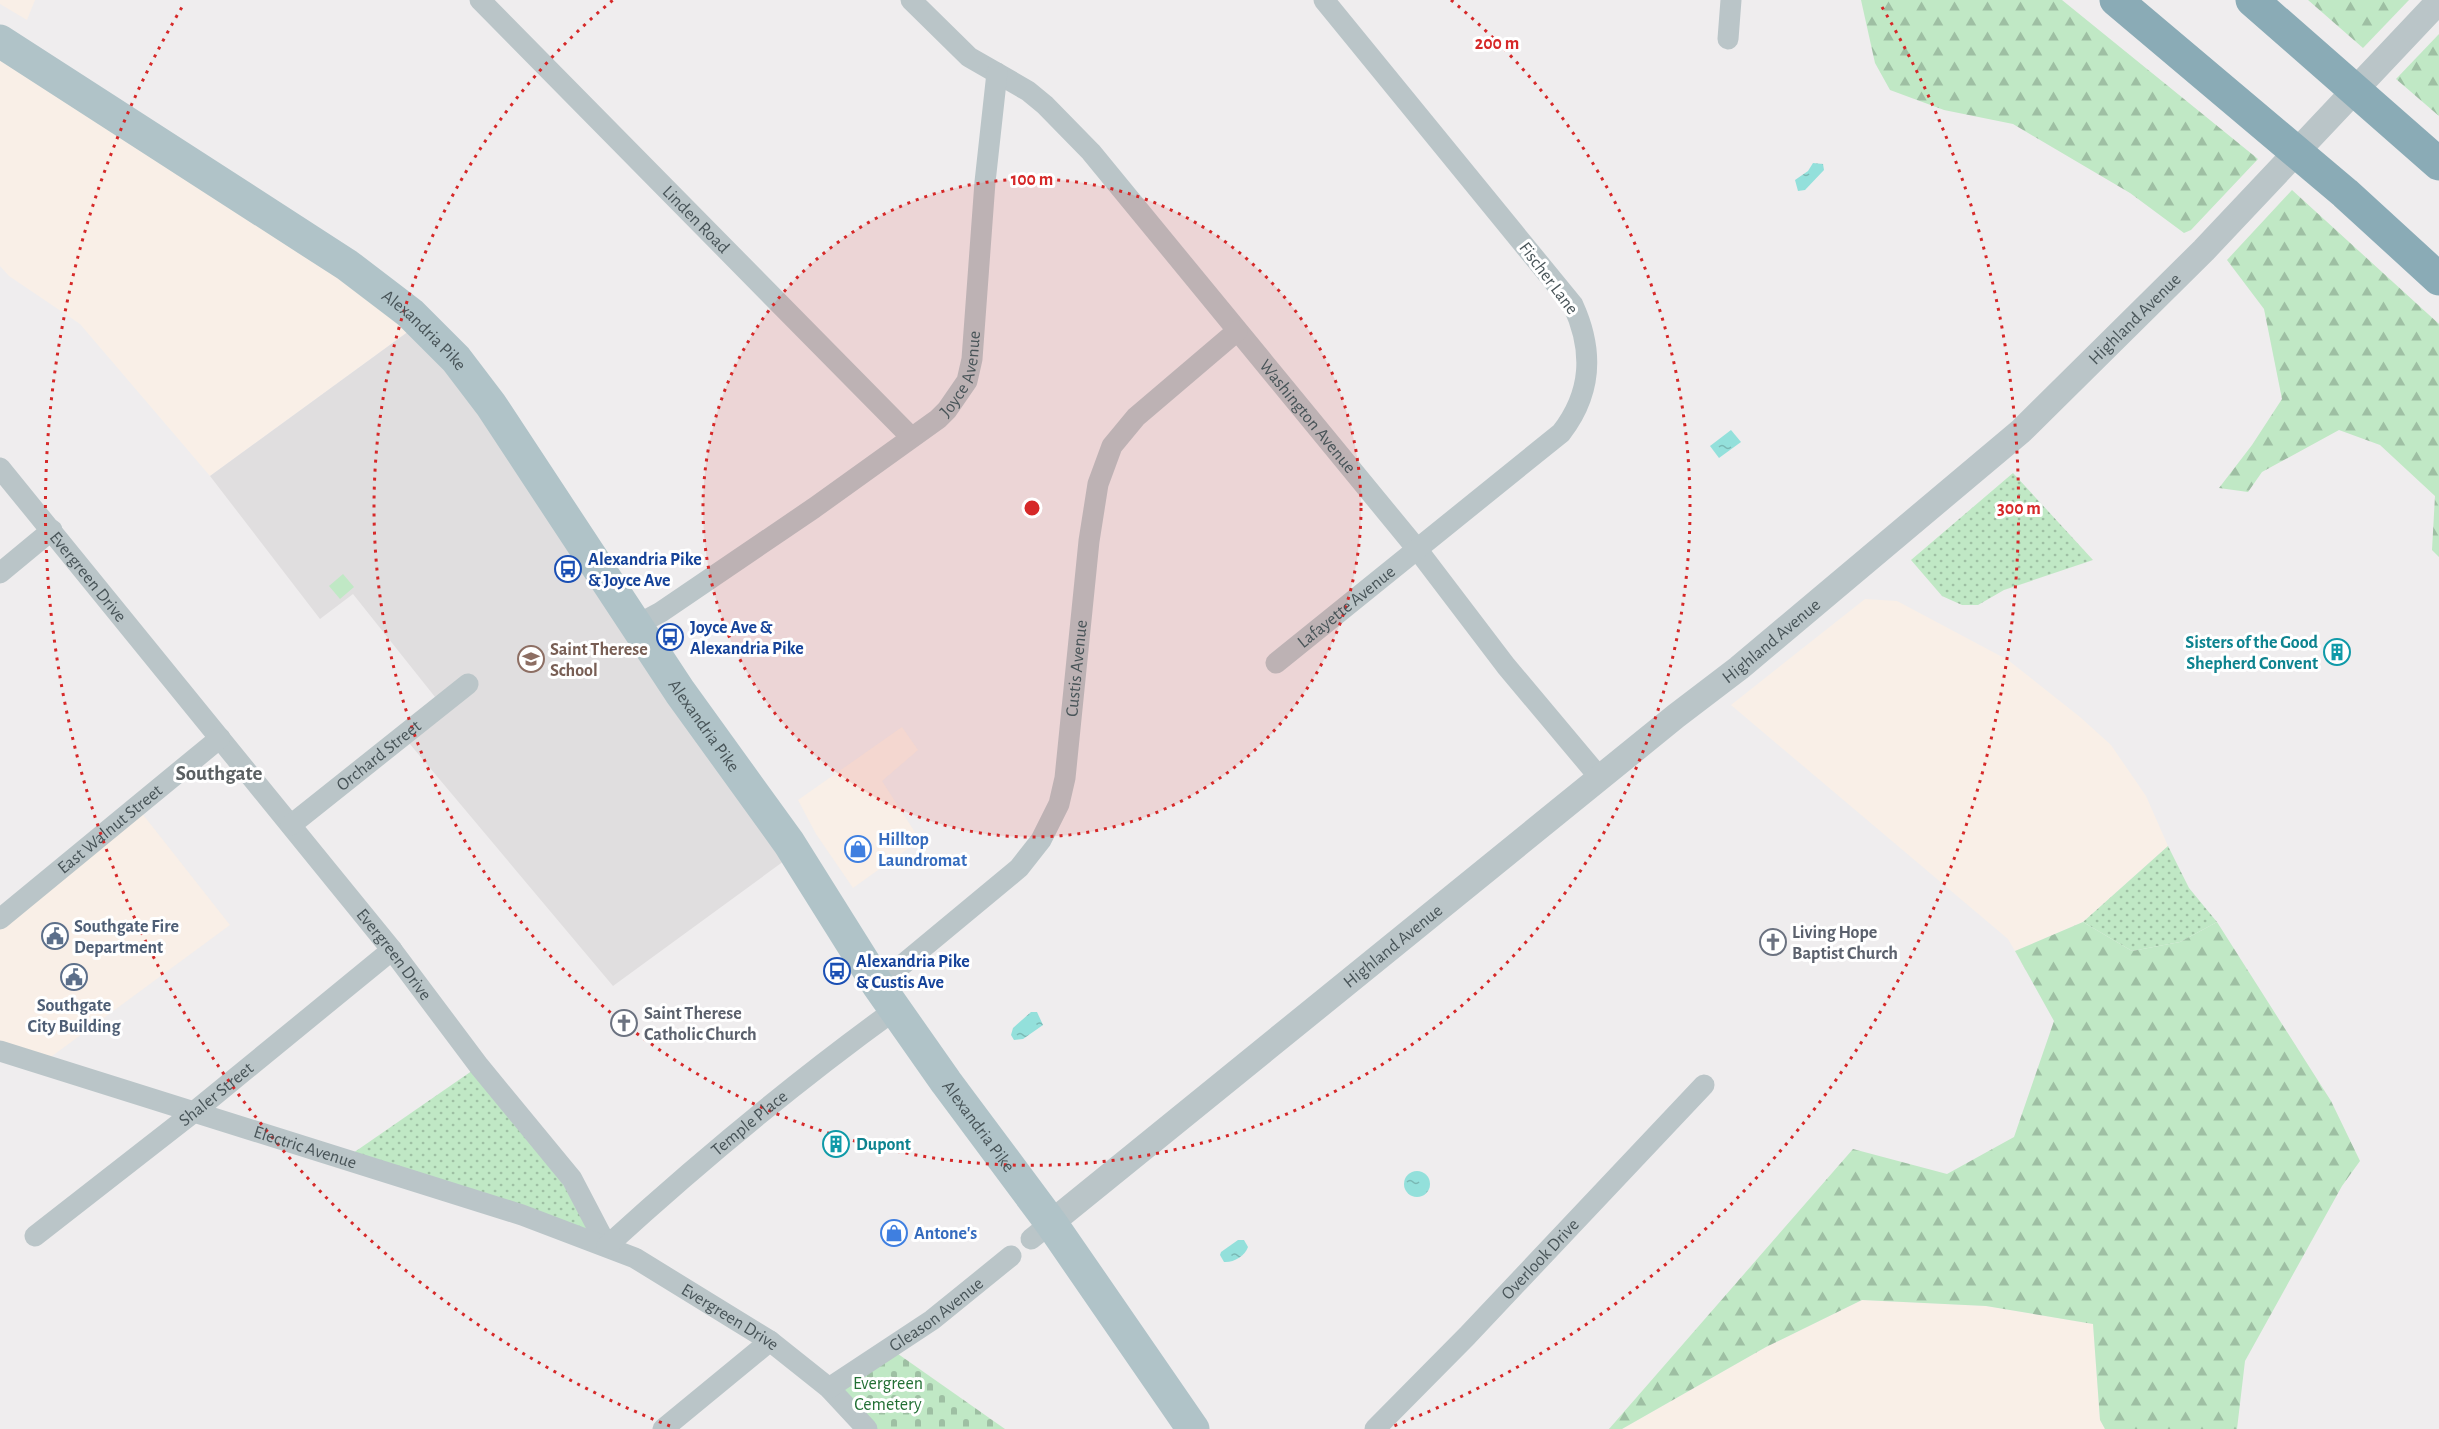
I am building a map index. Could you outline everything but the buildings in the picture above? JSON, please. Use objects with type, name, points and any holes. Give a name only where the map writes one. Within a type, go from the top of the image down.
[{"type":"highway","points":[[2116,0],[2345,193],[2439,279]]},
{"type":"highway","points":[[2252,0],[2439,164]]},
{"type":"main road","name":"Alexandria Pike","points":[[0,41],[348,265],[410,313],[456,359],[491,405],[635,626],[789,843],[1041,1231],[1193,1429]]},
{"type":"street","name":"Linden Road","points":[[480,0],[911,437]]},
{"type":"street","points":[[911,0],[969,57],[997,73]]},
{"type":"street","name":"Fischer Lane","points":[[1324,0],[1561,289],[1581,323],[1587,346],[1588,373],[1583,394],[1575,414],[1561,433],[1417,549]]},
{"type":"street","points":[[1728,39],[1731,0]]},
{"type":"street","name":"Highland Avenue","points":[[1041,1231],[1739,668],[2009,442],[2217,236],[2436,4]]},
{"type":"street","name":"Joyce Avenue","points":[[635,626],[661,612],[795,521],[948,410],[967,381],[974,341],[985,182],[997,73]]},
{"type":"street","name":"Washington Avenue","points":[[997,73],[1046,105],[1077,136],[1125,191],[1417,549],[1506,666],[1600,778]]},
{"type":"street","name":"Custis Avenue","points":[[887,997],[1006,881],[1041,840],[1059,804],[1065,778],[1089,542],[1098,484],[1107,458],[1116,439],[1136,417],[1237,331]]},
{"type":"street","name":"Evergreen Drive","points":[[0,468],[392,950],[479,1066],[572,1179],[607,1246],[635,1258],[770,1341],[829,1388],[867,1429]]},
{"type":"street","points":[[0,573],[52,530]]},
{"type":"street","name":"Lafayette Avenue","points":[[1276,663],[1417,549]]},
{"type":"street","name":"Orchard Street","points":[[291,825],[468,684]]},
{"type":"street","name":"East Walnut Street","points":[[0,919],[220,738]]},
{"type":"street","name":"Shaler Street","points":[[35,1236],[194,1112],[392,950]]},
{"type":"street","name":"Temple Place","points":[[607,1246],[685,1175],[839,1050],[887,997]]},
{"type":"street","name":"Electric Avenue","points":[[0,1052],[522,1215],[607,1246]]},
{"type":"street","name":"Overlook Drive","points":[[1375,1429],[1467,1336],[1704,1085]]},
{"type":"street","name":"Gleason Avenue","points":[[829,1388],[932,1320],[1011,1256]]},
{"type":"street","points":[[663,1429],[770,1341]]},
{"type":"shaded area","points":[[0,0],[35,0],[27,20],[0,4]]},
{"type":"shaded area","points":[[0,41],[420,323],[210,476],[80,324],[9,276],[0,266]]},
{"type":"shaded area","name":"Saint Therese School","points":[[420,323],[795,853],[613,986],[404,737],[443,707],[353,594],[320,619],[210,476]]},
{"type":"shaded area","points":[[1865,599],[1897,601],[2008,660],[2080,717],[2111,745],[2146,796],[2168,846],[2083,922],[2015,951],[2008,939],[1731,705]]},
{"type":"shaded area","points":[[902,727],[918,750],[882,781],[920,840],[853,888],[816,834],[798,800]]},
{"type":"shaded area","points":[[137,807],[230,925],[40,1065],[0,1051],[0,919]]},
{"type":"shaded area","points":[[1862,1300],[1986,1306],[2093,1324],[2100,1420],[2105,1429],[1622,1429],[1766,1347]]},
{"type":"green space","points":[[1861,0],[2062,0],[2258,159],[2191,230],[2184,233],[2130,193],[2013,124],[1944,110],[1890,90],[1875,63]]},
{"type":"green space","points":[[2308,0],[2409,0],[2363,48]]},
{"type":"green space","points":[[2439,34],[2439,116],[2396,79]]},
{"type":"green space","points":[[2292,190],[2439,324],[2439,557],[2432,550],[2435,496],[2380,445],[2339,430],[2262,472],[2248,492],[2219,488],[2252,445],[2282,399],[2264,309],[2227,260]]},
{"type":"green space","points":[[2013,473],[2093,560],[2004,590],[1978,605],[1962,605],[1942,596],[1911,560]]},
{"type":"green space","points":[[343,574],[354,587],[340,599],[329,586]]},
{"type":"green space","points":[[2168,846],[2189,888],[2217,922],[2180,942],[2132,951],[2083,922]]},
{"type":"green space","points":[[2083,922],[2132,951],[2180,942],[2217,922],[2331,1101],[2360,1161],[2342,1186],[2245,1361],[2237,1429],[2105,1429],[2100,1420],[2093,1324],[1986,1306],[1862,1300],[1766,1347],[1622,1429],[1609,1429],[1853,1149],[1947,1174],[2014,1137],[2054,1021],[2015,951]]},
{"type":"green space","points":[[479,1066],[607,1246],[343,1160]]},
{"type":"green space","name":"Evergreen Cemetery","points":[[891,1349],[1005,1429],[867,1429],[829,1388]]},
{"type":"water","points":[[1813,163],[1823,164],[1824,170],[1805,190],[1798,191],[1795,180],[1808,171]]},
{"type":"water","points":[[1731,430],[1741,442],[1719,458],[1710,446]]},
{"type":"water","points":[[1031,1012],[1037,1012],[1043,1025],[1023,1039],[1014,1040],[1011,1035],[1013,1028]]},
{"type":"water","points":[[1417,1171],[1426,1175],[1430,1184],[1426,1193],[1417,1197],[1408,1193],[1404,1184],[1408,1175]]},
{"type":"water","points":[[1238,1240],[1244,1240],[1248,1247],[1238,1258],[1224,1262],[1220,1255],[1221,1252]]},
{"type":"place","name":"Alexandria Pike & Joyce Ave","points":[[568,569]]},
{"type":"place","name":"Joyce Ave & Alexandria Pike","points":[[670,637]]},
{"type":"place","name":"Sisters of the Good Shepherd Convent","points":[[2337,652]]},
{"type":"place","name":"Saint Therese School","points":[[531,659]]},
{"type":"place","name":"Hilltop Laundromat","points":[[858,849]]},
{"type":"place","name":"Southgate Fire Department","points":[[55,936]]},
{"type":"place","name":"Living Hope Baptist Church","points":[[1773,942]]},
{"type":"place","name":"Alexandria Pike & Custis Ave","points":[[837,971]]},
{"type":"place","name":"Southgate City Building","points":[[74,977]]},
{"type":"place","name":"Saint Therese Catholic Church","points":[[624,1023]]},
{"type":"place","name":"Dupont","points":[[836,1144]]},
{"type":"place","name":"Antone's","points":[[894,1233]]},
{"type":"district","name":"Southgate","points":[[219,773]]}]
